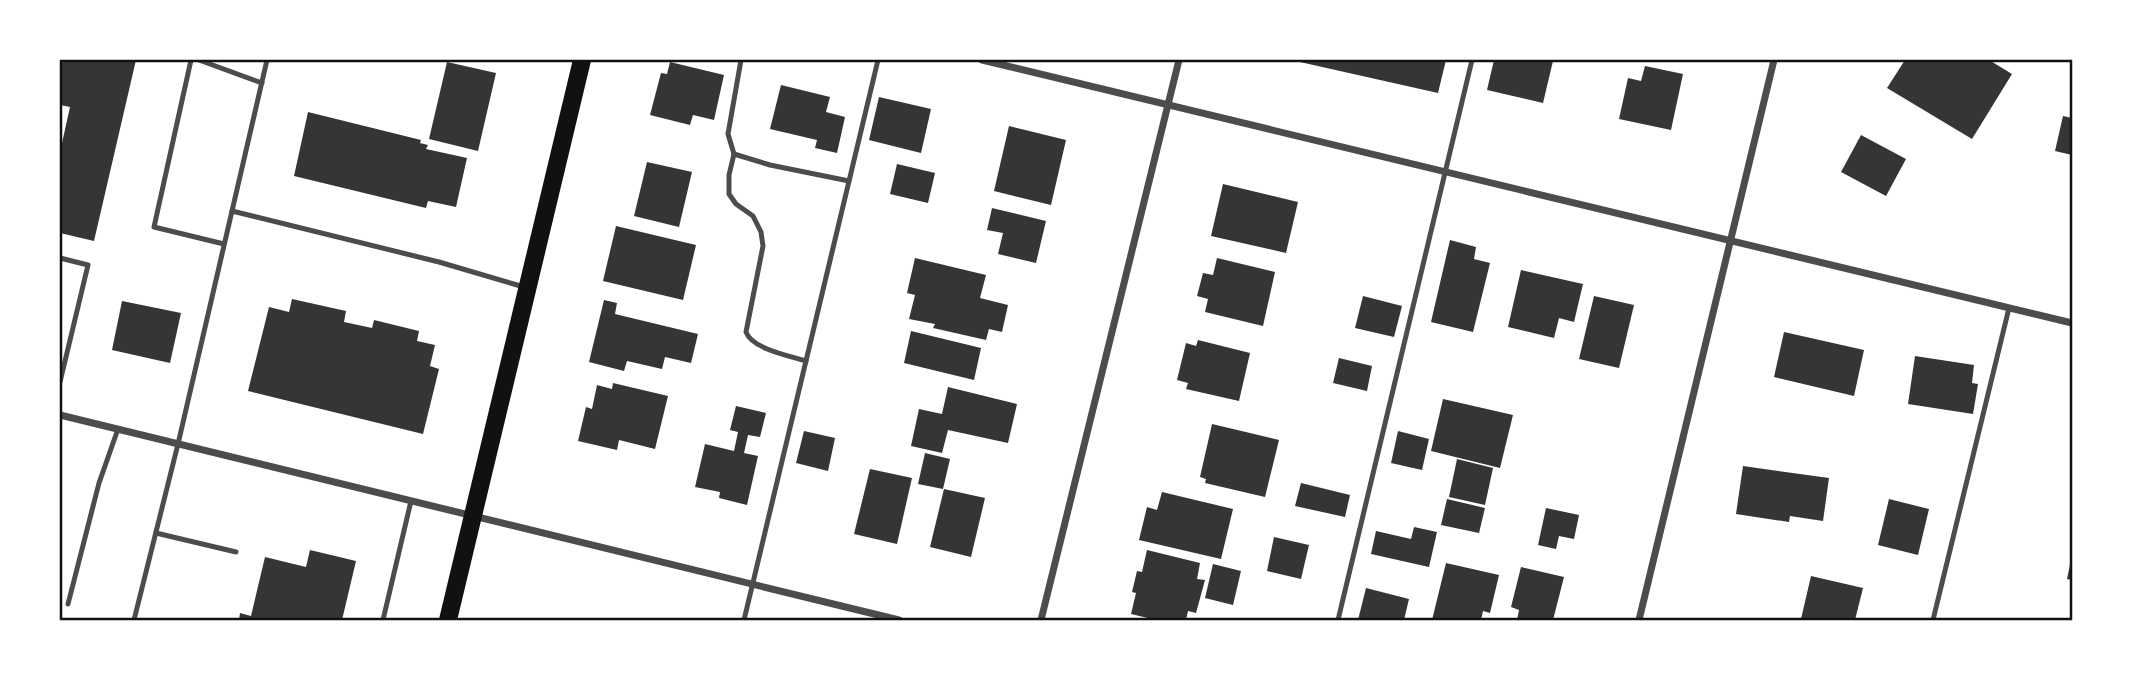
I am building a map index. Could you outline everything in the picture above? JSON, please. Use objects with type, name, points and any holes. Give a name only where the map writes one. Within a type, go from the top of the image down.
[{"type":"main road","points":[[448,621],[582,60]]},
{"type":"street","points":[[982,60],[2073,323]]},
{"type":"street","points":[[1041,621],[1179,60]]},
{"type":"street","points":[[1639,621],[1774,60]]},
{"type":"street","points":[[60,415],[899,621]]},
{"type":"lane","points":[[191,60],[154,227],[224,244]]},
{"type":"lane","points":[[199,60],[262,83]]},
{"type":"lane","points":[[134,621],[267,60]]},
{"type":"lane","points":[[741,60],[728,134],[734,154],[729,175],[729,194],[736,204],[753,216],[761,232],[763,246],[746,332],[748,338],[760,346],[806,362]]},
{"type":"lane","points":[[744,621],[878,60]]},
{"type":"lane","points":[[1338,621],[1472,60]]},
{"type":"lane","points":[[734,154],[771,165],[849,181]]},
{"type":"lane","points":[[232,211],[439,262],[527,288]]},
{"type":"lane","points":[[60,258],[88,265],[60,382]]},
{"type":"lane","points":[[1933,621],[2009,308]]},
{"type":"lane","points":[[68,604],[99,483],[118,429]]},
{"type":"lane","points":[[383,621],[411,501]]},
{"type":"lane","points":[[156,533],[236,552]]},
{"type":"building","points":[[60,60],[136,60],[94,241],[60,233],[60,152],[70,107],[60,105]]},
{"type":"building","points":[[1291,60],[1446,60],[1438,93]]},
{"type":"building","points":[[1494,60],[1553,61],[1543,103],[1487,90]]},
{"type":"building","points":[[1905,60],[1989,60],[2012,74],[1972,139],[1887,88]]},
{"type":"building","points":[[447,62],[496,73],[478,151],[429,139]]},
{"type":"building","points":[[670,62],[724,75],[714,120],[693,115],[690,125],[650,115],[661,73],[667,74]]},
{"type":"building","points":[[1645,66],[1683,74],[1671,130],[1619,119],[1628,78],[1641,81]]},
{"type":"building","points":[[781,85],[830,97],[826,112],[845,117],[837,153],[815,148],[817,140],[770,129]]},
{"type":"building","points":[[879,97],[931,109],[921,153],[869,140]]},
{"type":"building","points":[[308,112],[421,140],[420,143],[428,145],[426,149],[467,158],[456,207],[428,201],[426,208],[294,176]]},
{"type":"building","points":[[2063,116],[2072,118],[2072,155],[2055,151]]},
{"type":"building","points":[[1009,126],[1066,140],[1051,205],[994,191]]},
{"type":"building","points":[[1861,135],[1906,159],[1886,196],[1841,172]]},
{"type":"building","points":[[647,162],[692,172],[679,227],[634,216]]},
{"type":"building","points":[[897,164],[935,173],[928,203],[890,194]]},
{"type":"building","points":[[1223,184],[1298,202],[1286,253],[1211,236]]},
{"type":"building","points":[[992,208],[1046,221],[1036,263],[998,254],[1003,233],[987,230]]},
{"type":"building","points":[[616,226],[696,245],[683,300],[603,281]]},
{"type":"building","points":[[1450,240],[1476,247],[1474,259],[1490,263],[1473,332],[1431,322]]},
{"type":"building","points":[[915,258],[986,275],[980,298],[1008,305],[1002,332],[989,329],[986,340],[933,328],[935,324],[909,319],[915,295],[907,293]]},
{"type":"building","points":[[1217,258],[1275,272],[1263,326],[1205,312],[1208,299],[1197,296],[1203,273],[1213,275]]},
{"type":"building","points":[[1521,270],[1583,284],[1574,322],[1559,318],[1554,338],[1508,327]]},
{"type":"building","points":[[1363,296],[1402,306],[1394,337],[1355,328]]},
{"type":"building","points":[[1594,296],[1634,305],[1619,368],[1579,359]]},
{"type":"building","points":[[292,299],[346,311],[344,322],[372,328],[374,320],[419,331],[417,341],[435,345],[430,366],[439,369],[423,434],[248,391],[269,307],[289,312]]},
{"type":"building","points":[[604,300],[617,303],[615,314],[698,334],[691,363],[665,357],[662,369],[627,361],[624,371],[589,362]]},
{"type":"building","points":[[122,301],[181,313],[170,363],[112,350]]},
{"type":"building","points":[[911,331],[981,348],[974,380],[904,363]]},
{"type":"building","points":[[1784,332],[1864,350],[1854,396],[1774,377]]},
{"type":"building","points":[[1198,340],[1250,353],[1239,401],[1186,389],[1188,383],[1177,380],[1186,343],[1196,346]]},
{"type":"building","points":[[1915,356],[1974,365],[1972,383],[1978,384],[1973,414],[1908,404]]},
{"type":"building","points":[[1339,358],[1372,366],[1367,391],[1333,383]]},
{"type":"building","points":[[613,383],[668,396],[655,449],[619,440],[617,450],[578,441],[586,407],[592,409],[597,385],[612,389]]},
{"type":"building","points":[[948,387],[1017,404],[1008,443],[948,430],[942,453],[911,446],[919,409],[942,414]]},
{"type":"building","points":[[1443,399],[1513,415],[1500,468],[1431,451]]},
{"type":"building","points":[[736,406],[766,413],[760,437],[748,435],[744,453],[758,456],[747,505],[719,498],[720,492],[695,487],[705,444],[734,451],[738,432],[730,430]]},
{"type":"building","points":[[1212,424],[1279,440],[1265,497],[1205,483],[1206,479],[1200,477]]},
{"type":"building","points":[[804,431],[835,438],[828,471],[796,463]]},
{"type":"building","points":[[1398,431],[1429,439],[1422,470],[1391,463]]},
{"type":"building","points":[[925,453],[950,459],[943,489],[918,484]]},
{"type":"building","points":[[1457,459],[1493,468],[1485,505],[1449,497]]},
{"type":"building","points":[[1743,466],[1829,478],[1823,521],[1790,516],[1789,522],[1736,514]]},
{"type":"building","points":[[870,469],[912,478],[897,544],[854,534]]},
{"type":"building","points":[[1301,483],[1350,495],[1345,517],[1295,506]]},
{"type":"building","points":[[944,489],[985,498],[971,557],[930,547]]},
{"type":"building","points":[[1162,492],[1233,509],[1221,559],[1139,540],[1147,507],[1157,510]]},
{"type":"building","points":[[1447,499],[1485,508],[1479,533],[1441,525]]},
{"type":"building","points":[[1889,499],[1929,509],[1918,555],[1878,545]]},
{"type":"building","points":[[1546,508],[1579,515],[1574,539],[1559,536],[1556,549],[1538,545]]},
{"type":"building","points":[[1414,527],[1437,532],[1429,567],[1371,554],[1376,531],[1411,539]]},
{"type":"building","points":[[1274,537],[1309,545],[1301,579],[1267,571]]},
{"type":"building","points":[[310,550],[356,561],[342,620],[239,620],[240,613],[251,616],[265,557],[306,567]]},
{"type":"building","points":[[1147,550],[1200,563],[1197,579],[1205,580],[1196,613],[1188,611],[1186,620],[1156,620],[1131,614],[1137,571],[1142,572]]},
{"type":"building","points":[[2072,560],[2072,580],[2067,579]]},
{"type":"building","points":[[1446,563],[1499,575],[1490,613],[1483,611],[1481,620],[1432,620]]},
{"type":"building","points":[[1213,564],[1241,571],[1233,605],[1205,598]]},
{"type":"building","points":[[1521,567],[1564,577],[1553,620],[1517,620],[1519,610],[1511,607]]},
{"type":"building","points":[[1811,576],[1863,588],[1855,620],[1801,619]]},
{"type":"building","points":[[1366,588],[1409,599],[1404,620],[1358,620]]}]
